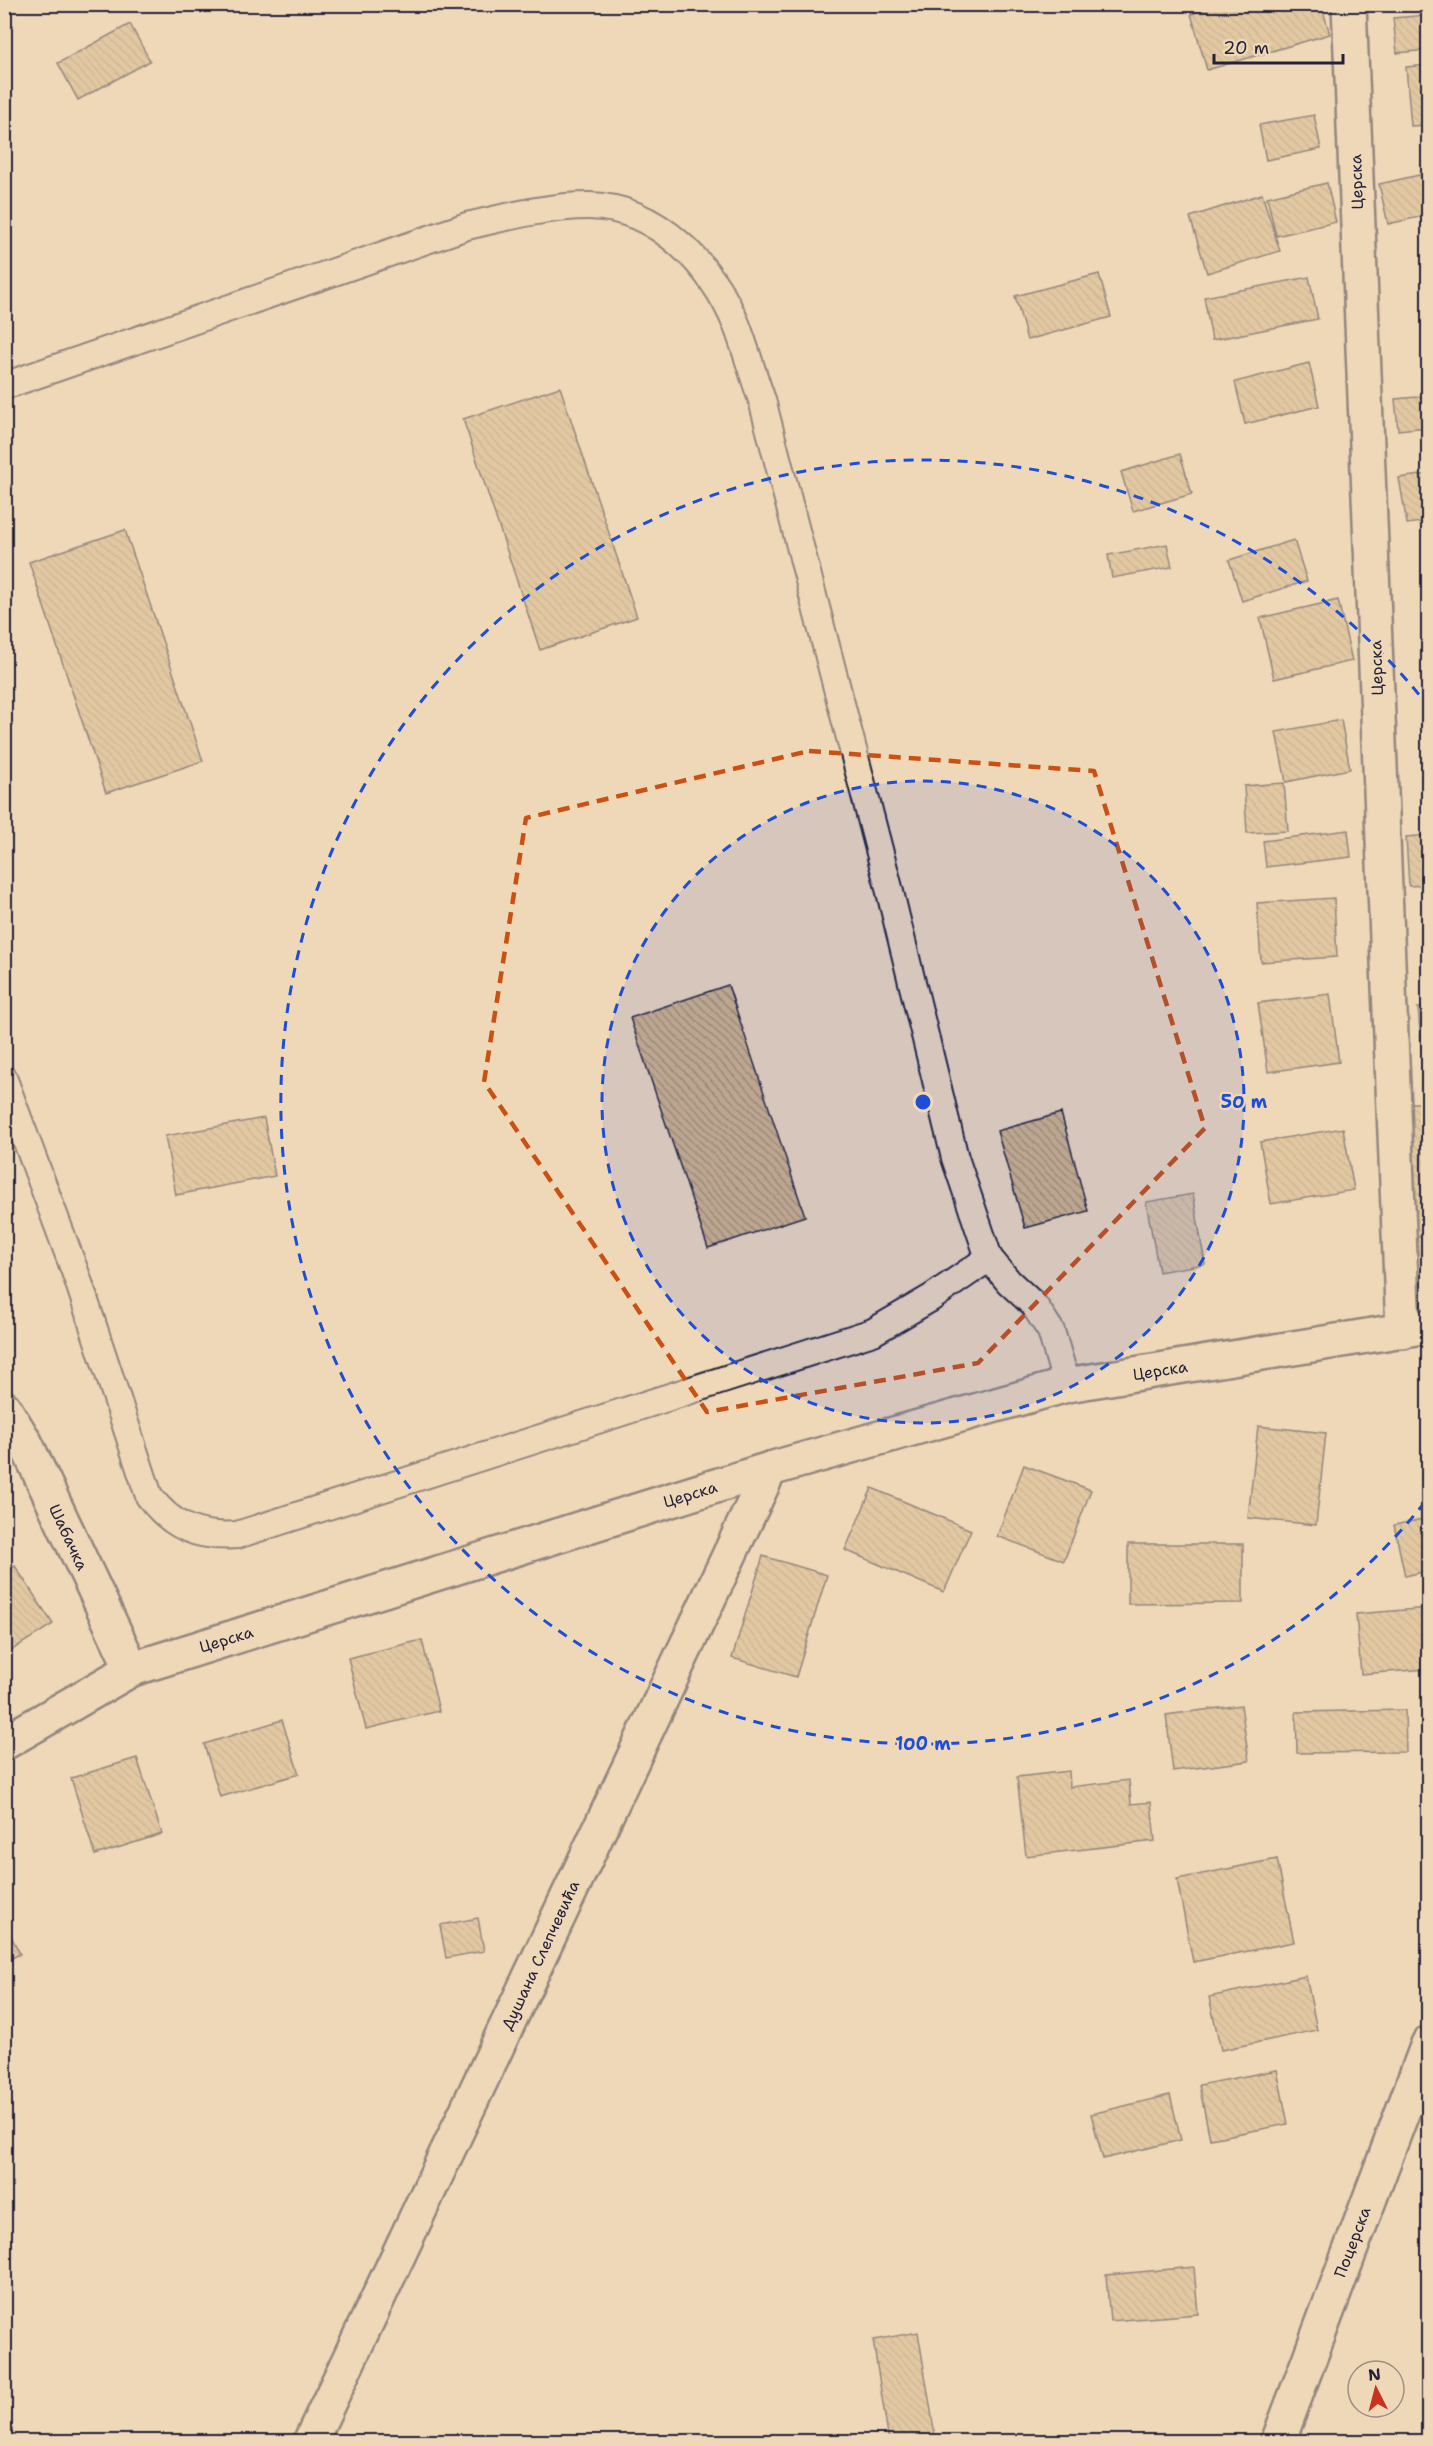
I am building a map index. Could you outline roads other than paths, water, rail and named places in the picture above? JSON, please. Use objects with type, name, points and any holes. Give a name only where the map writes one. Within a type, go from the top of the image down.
[{"type":"street","name":"Церска","points":[[4,1743],[132,1668],[770,1469],[1067,1385],[1416,1329],[1349,4]]},
{"type":"street","name":"Шабачка","points":[[4,1407],[25,1442],[132,1668]]},
{"type":"street","name":"Душана Слепчевића","points":[[310,2442],[770,1469]]},
{"type":"street","name":"Поцерска","points":[[1278,2442],[1428,2044]]},
{"type":"lane","points":[[4,386],[479,223],[537,210],[591,206],[638,214],[674,238],[708,274],[736,324],[762,400],[888,884],[955,1158],[989,1258],[1009,1282],[1034,1305],[1052,1331],[1067,1385]]},
{"type":"lane","points":[[4,1080],[77,1277],[149,1496],[161,1513],[177,1525],[196,1533],[216,1537],[237,1536],[873,1332],[932,1298],[989,1258]]}]
